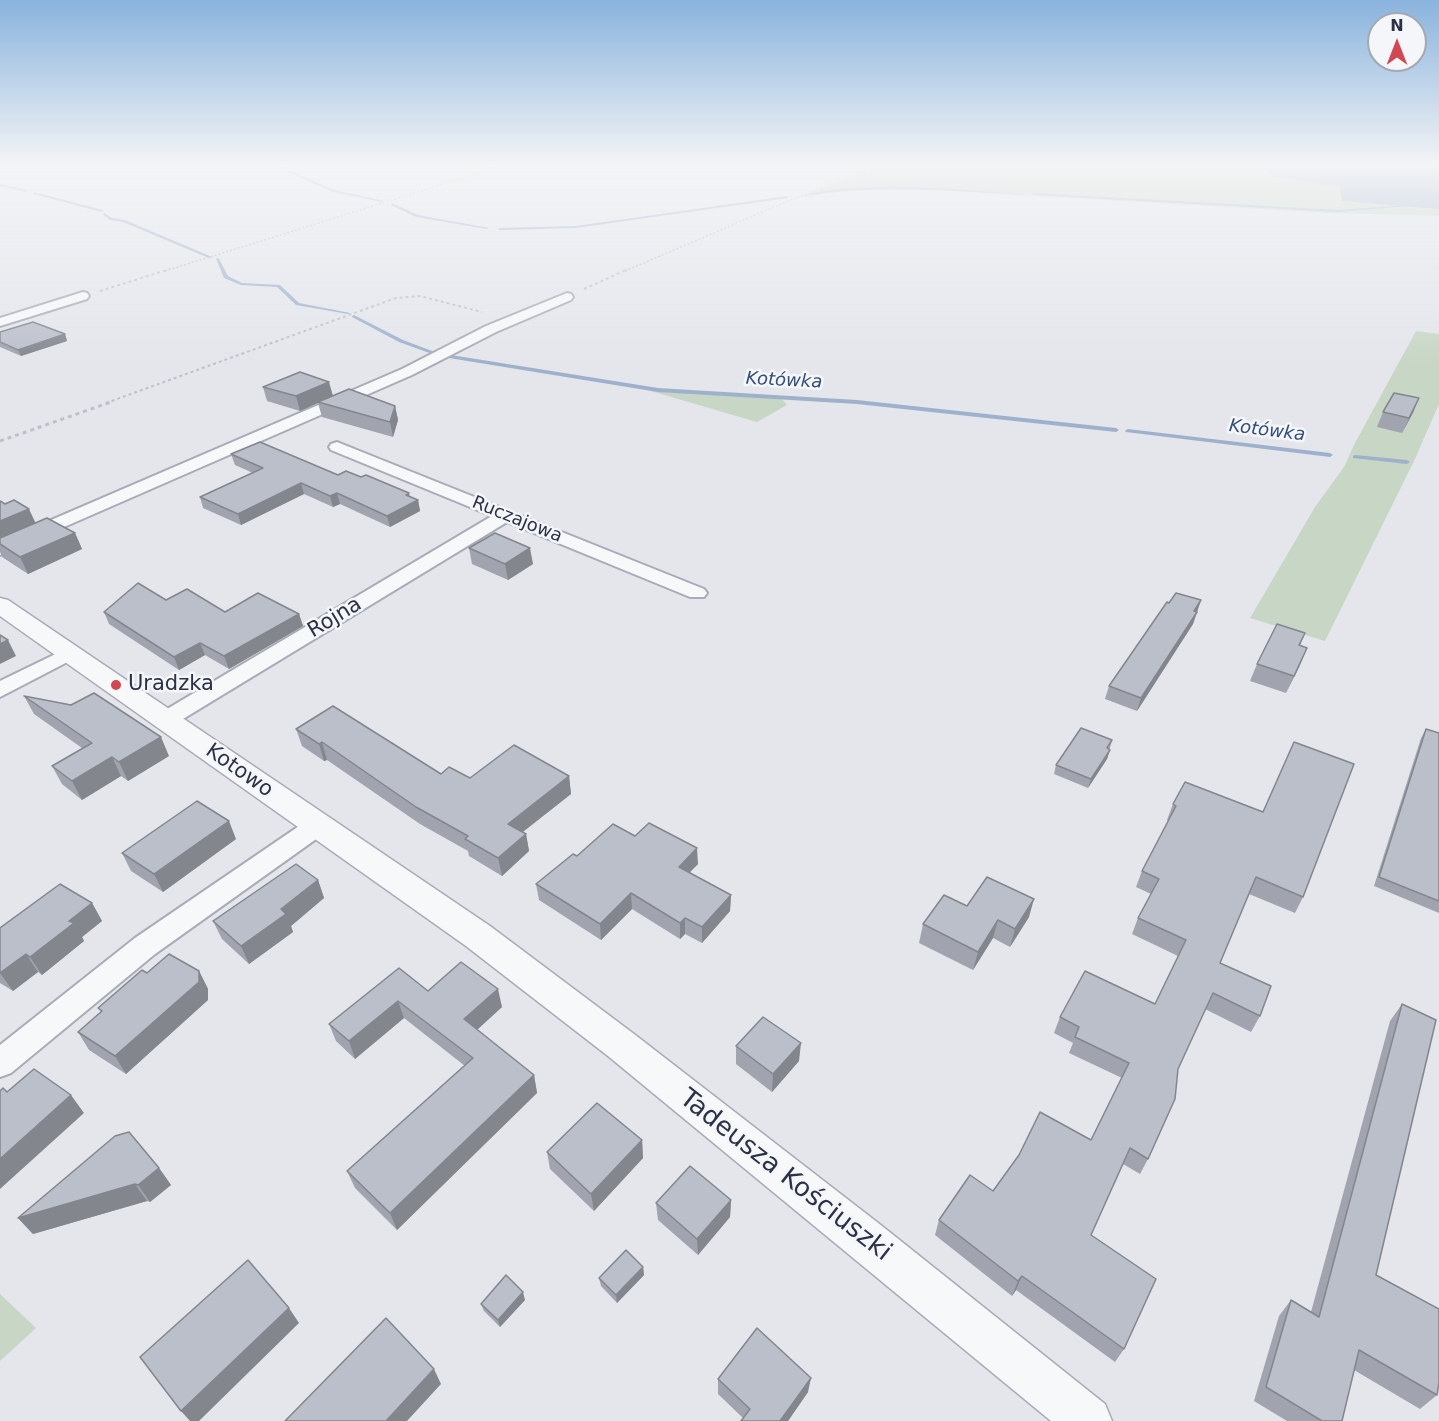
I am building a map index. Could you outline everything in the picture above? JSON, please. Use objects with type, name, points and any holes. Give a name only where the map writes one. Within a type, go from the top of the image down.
[{"type":"street","points":[[0,322],[82,296]]},
{"type":"street","points":[[0,549],[427,363],[512,320],[567,297]]},
{"type":"street","name":"Ruczajowa","points":[[337,447],[697,593]]},
{"type":"street","name":"Rojna","points":[[165,720],[506,516]]},
{"type":"street","name":"Kotowo","points":[[0,604],[478,936]]},
{"type":"street","points":[[0,690],[70,654]]},
{"type":"street","points":[[0,1063],[145,946],[317,826]]},
{"type":"street","name":"Tadeusza Kościuszki","points":[[478,936],[621,1045],[867,1240],[1088,1421]]},
{"type":"path","points":[[82,296],[287,232]]},
{"type":"path","points":[[567,297],[712,232]]},
{"type":"path","points":[[0,441],[317,329],[396,298],[420,296],[512,320]]},
{"type":"green space","points":[[1416,331],[1439,334],[1439,404],[1414,461],[1325,641],[1250,618],[1315,507],[1344,467]]},
{"type":"green space","points":[[637,387],[782,399],[787,405],[757,422]]},
{"type":"green space","points":[[0,1294],[36,1328],[0,1361]]},
{"type":"building","points":[[33,322],[65,334],[18,350],[0,342],[0,332]]},
{"type":"building","points":[[300,372],[329,382],[296,396],[263,387]]},
{"type":"building","points":[[349,389],[395,406],[390,422],[318,402]]},
{"type":"building","points":[[1394,393],[1419,398],[1409,418],[1383,412]]},
{"type":"building","points":[[260,442],[338,475],[346,471],[361,477],[366,475],[409,493],[406,495],[418,500],[387,516],[337,493],[330,496],[301,483],[238,514],[200,497],[263,468],[231,454]]},
{"type":"building","points":[[14,500],[29,509],[0,521],[0,501],[5,504]]},
{"type":"building","points":[[47,518],[75,533],[20,557],[0,544],[0,538]]},
{"type":"building","points":[[495,533],[530,548],[505,564],[469,548]]},
{"type":"building","points":[[138,583],[166,600],[187,589],[225,612],[258,593],[299,614],[224,656],[200,643],[174,657],[104,612]]},
{"type":"building","points":[[1176,593],[1201,600],[1194,611],[1197,612],[1141,698],[1109,686],[1167,602],[1169,603]]},
{"type":"building","points":[[1277,624],[1305,633],[1299,645],[1307,648],[1294,676],[1257,664]]},
{"type":"building","points":[[0,635],[8,640],[0,644]]},
{"type":"building","points":[[94,693],[161,737],[119,762],[112,757],[72,781],[52,766],[92,743],[24,696],[71,705]]},
{"type":"building","points":[[333,706],[441,774],[449,767],[470,778],[514,745],[569,776],[508,824],[526,834],[498,858],[465,839],[468,836],[416,807],[322,742],[319,744],[296,729]]},
{"type":"building","points":[[1081,728],[1112,740],[1107,748],[1110,750],[1091,779],[1056,765]]},
{"type":"building","points":[[1426,729],[1439,733],[1439,901],[1379,877]]},
{"type":"building","points":[[1294,742],[1354,764],[1303,897],[1256,877],[1220,963],[1271,986],[1260,1016],[1213,993],[1178,1069],[1175,1099],[1148,1159],[1130,1148],[1091,1235],[1156,1279],[1124,1349],[1022,1276],[1018,1281],[939,1220],[970,1175],[993,1191],[1019,1155],[1040,1112],[1091,1140],[1129,1063],[1075,1037],[1079,1027],[1060,1017],[1085,971],[1155,1004],[1186,940],[1138,918],[1159,879],[1142,871],[1176,806],[1173,804],[1185,782],[1263,812]]},
{"type":"building","points":[[197,801],[229,821],[154,874],[122,853]]},
{"type":"building","points":[[649,823],[697,848],[679,867],[731,895],[702,927],[685,918],[680,923],[631,893],[600,924],[536,884],[573,854],[577,856],[613,824],[635,836]]},
{"type":"building","points":[[296,864],[318,880],[281,909],[286,914],[241,946],[213,921]]},
{"type":"building","points":[[987,877],[1034,899],[1015,929],[998,920],[978,952],[923,924],[944,895],[967,906]]},
{"type":"building","points":[[60,884],[92,903],[69,921],[74,923],[30,957],[26,954],[0,973],[0,928]]},
{"type":"building","points":[[169,954],[199,971],[199,982],[115,1056],[78,1032],[102,1011],[98,1008],[142,970],[147,973]]},
{"type":"building","points":[[461,962],[498,989],[464,1019],[534,1075],[390,1213],[347,1171],[473,1058],[398,1001],[349,1041],[329,1024],[399,968],[428,991]]},
{"type":"building","points":[[1402,1004],[1436,1020],[1376,1275],[1439,1309],[1437,1395],[1359,1350],[1342,1421],[1322,1421],[1266,1387],[1291,1300],[1319,1317]]},
{"type":"building","points":[[763,1017],[801,1043],[773,1074],[736,1046]]},
{"type":"building","points":[[34,1069],[71,1095],[0,1159],[0,1091],[3,1088],[7,1092]]},
{"type":"building","points":[[597,1103],[642,1140],[591,1194],[547,1152]]},
{"type":"building","points":[[129,1132],[159,1168],[138,1185],[18,1218],[115,1136]]},
{"type":"building","points":[[690,1166],[731,1200],[697,1239],[656,1203]]},
{"type":"building","points":[[626,1250],[643,1267],[616,1295],[599,1278]]},
{"type":"building","points":[[248,1260],[289,1308],[181,1411],[140,1357]]},
{"type":"building","points":[[506,1275],[523,1292],[498,1320],[481,1304]]},
{"type":"building","points":[[386,1318],[434,1369],[386,1421],[285,1421]]},
{"type":"building","points":[[757,1328],[811,1378],[780,1421],[741,1421],[750,1409],[718,1379]]},
{"type":"waterway","name":"Kotówka","points":[[151,232],[210,257]]},
{"type":"waterway","name":"Kotówka","points":[[217,259],[226,277],[241,284],[278,286],[298,304],[348,313]]},
{"type":"waterway","name":"Kotówka","points":[[354,316],[401,341],[437,354]]},
{"type":"waterway","name":"Kotówka","points":[[451,357],[658,390],[857,402],[1116,430]]},
{"type":"waterway","name":"Kotówka","points":[[1128,431],[1330,455]]},
{"type":"waterway","name":"Kotówka","points":[[1355,457],[1407,462]]},
{"type":"place","name":"Uradzka","points":[[116,685]]}]
